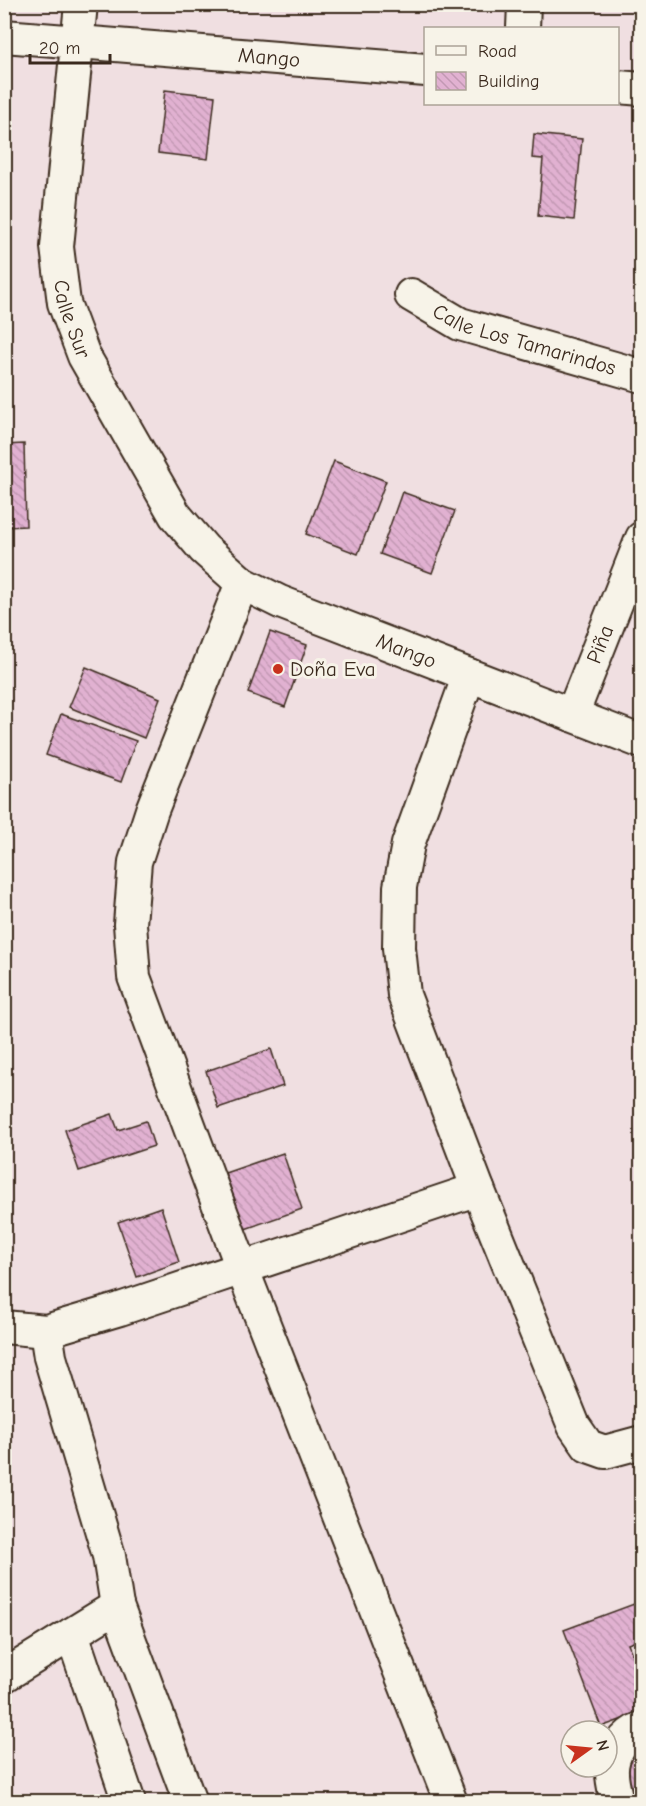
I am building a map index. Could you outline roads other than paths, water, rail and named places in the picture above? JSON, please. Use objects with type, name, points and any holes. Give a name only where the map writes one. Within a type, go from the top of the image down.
[{"type":"street","name":"Calle Sur","points":[[81,4],[57,247],[64,303],[84,356],[175,515],[204,549],[242,583]]},
{"type":"street","points":[[523,27],[524,4]]},
{"type":"street","name":"Mango","points":[[4,36],[424,70]]},
{"type":"street","points":[[619,87],[642,89]]},
{"type":"street","name":"Calle Los Tamarindos","points":[[411,295],[460,324],[642,376]]},
{"type":"street","name":"Piña","points":[[572,715],[642,538]]},
{"type":"street","name":"Mango","points":[[242,583],[280,602],[642,742]]},
{"type":"street","points":[[242,583],[152,810],[135,862],[130,924],[134,977],[242,1268],[451,1802]]},
{"type":"street","points":[[469,675],[408,844],[400,887],[399,948],[404,995],[478,1189],[574,1426],[588,1446],[604,1452],[642,1442]]},
{"type":"street","points":[[4,1326],[46,1331],[120,1309],[478,1189]]},
{"type":"street","points":[[46,1331],[50,1357],[108,1556],[117,1606],[190,1802]]},
{"type":"street","points":[[4,1676],[117,1606]]},
{"type":"street","points":[[72,1634],[129,1802]]},
{"type":"street","points":[[617,1802],[611,1772],[616,1752],[631,1732],[642,1728]]},
{"type":"place","name":"Doña Eva","points":[[278,669]]}]
